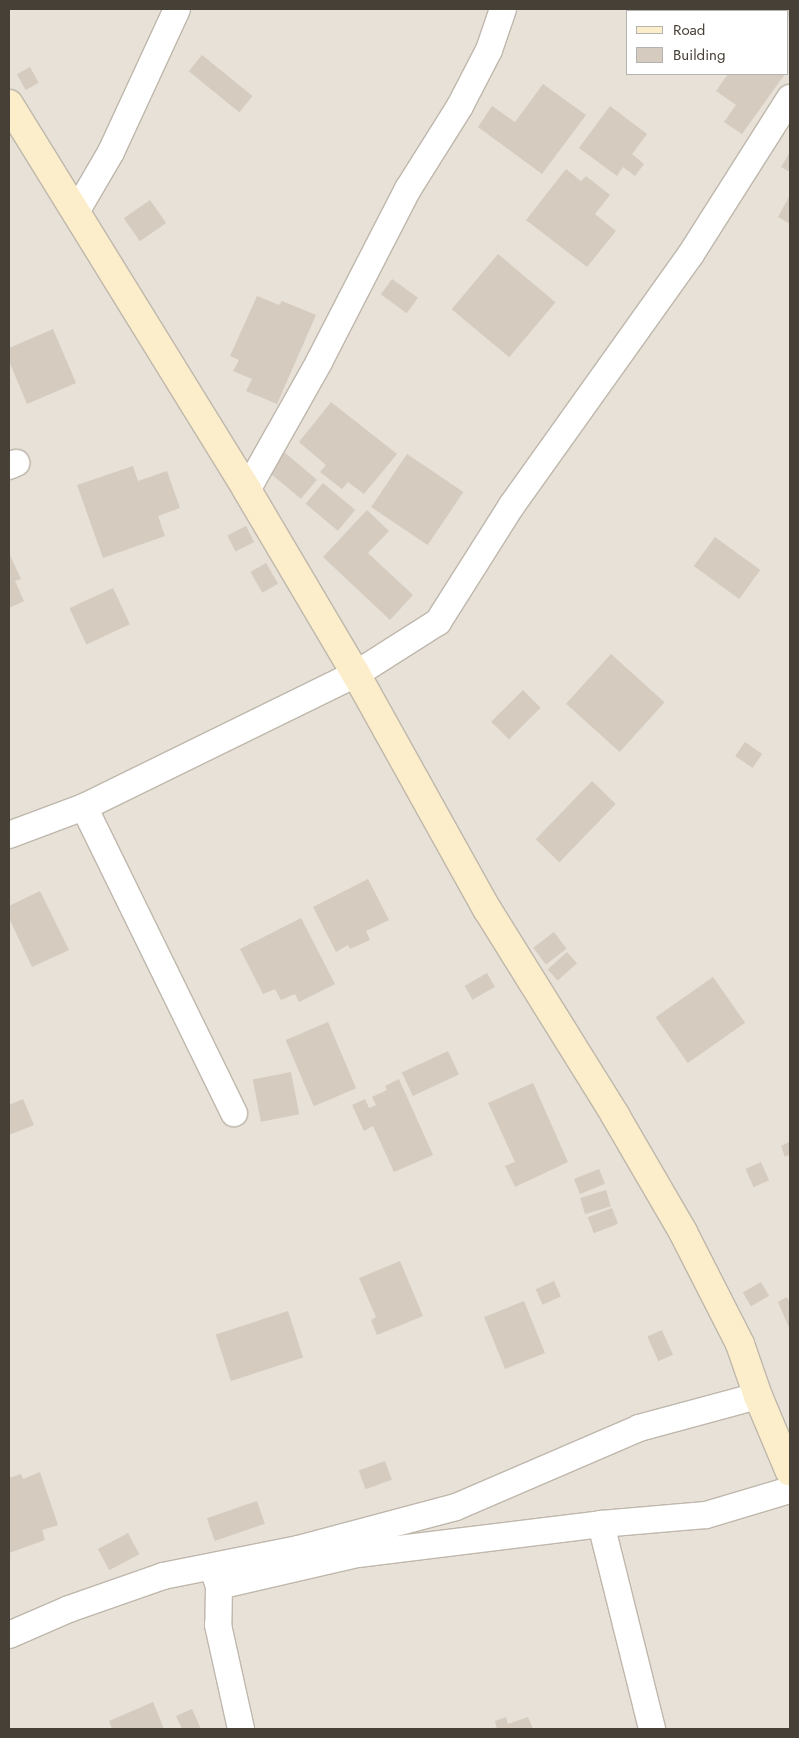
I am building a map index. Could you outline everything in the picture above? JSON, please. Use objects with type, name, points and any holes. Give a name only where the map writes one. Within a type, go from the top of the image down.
[{"type":"street","points":[[76,212],[111,152],[177,9]]},
{"type":"street","points":[[247,490],[319,362],[408,189],[460,106],[489,50],[503,9]]},
{"type":"street","points":[[9,835],[84,807],[356,674],[438,622],[512,505],[691,254],[790,98]]},
{"type":"street","points":[[9,104],[247,490],[356,674],[487,909],[616,1115],[683,1232],[740,1344],[758,1396],[790,1472]]},
{"type":"street","points":[[84,807],[234,1112]]},
{"type":"street","points":[[215,1575],[298,1549],[456,1507],[639,1428],[758,1396]]},
{"type":"street","points":[[9,1635],[144,1582],[215,1575],[358,1554],[601,1524],[706,1514],[790,1490]]},
{"type":"street","points":[[601,1524],[652,1729]]},
{"type":"street","points":[[215,1575],[218,1626],[241,1729]]},
{"type":"shaded area","points":[[9,9],[790,9],[790,1729],[9,1729]]},
{"type":"building","points":[[790,9],[790,33],[789,10],[722,10]]},
{"type":"building","points":[[202,55],[253,96],[239,112],[189,71]]},
{"type":"building","points":[[30,67],[39,83],[26,90],[17,74]]},
{"type":"building","points":[[727,75],[784,75],[742,134],[724,122],[736,105],[716,91]]},
{"type":"building","points":[[543,84],[586,115],[542,174],[478,127],[492,106],[515,122]]},
{"type":"building","points":[[610,106],[647,134],[632,154],[644,164],[635,176],[623,167],[617,176],[579,148]]},
{"type":"building","points":[[790,152],[790,172],[781,167]]},
{"type":"building","points":[[566,169],[581,181],[586,176],[610,195],[595,214],[616,231],[587,267],[526,220]]},
{"type":"building","points":[[790,195],[790,224],[778,217]]},
{"type":"building","points":[[150,200],[166,223],[140,241],[124,218]]},
{"type":"building","points":[[498,254],[555,302],[509,357],[452,309]]},
{"type":"building","points":[[392,279],[418,298],[407,313],[381,294]]},
{"type":"building","points":[[257,296],[279,305],[282,301],[316,315],[277,404],[246,391],[252,379],[233,371],[239,360],[230,356]]},
{"type":"building","points":[[53,329],[76,383],[27,404],[9,361],[9,348]]},
{"type":"building","points":[[331,402],[397,454],[364,494],[348,482],[342,489],[320,472],[326,465],[299,442]]},
{"type":"building","points":[[284,452],[317,480],[301,499],[268,471]]},
{"type":"building","points":[[407,454],[463,492],[428,545],[371,507]]},
{"type":"building","points":[[133,466],[138,481],[167,471],[180,508],[158,516],[165,536],[103,558],[77,485]]},
{"type":"building","points":[[323,483],[355,510],[338,531],[306,504]]},
{"type":"building","points":[[367,510],[389,531],[368,553],[413,595],[390,620],[323,557]]},
{"type":"building","points":[[246,526],[254,542],[235,552],[227,536]]},
{"type":"building","points":[[715,537],[760,570],[739,599],[694,566]]},
{"type":"building","points":[[9,553],[21,579],[15,581],[24,601],[9,608]]},
{"type":"building","points":[[266,563],[278,584],[262,593],[250,572]]},
{"type":"building","points":[[113,588],[130,624],[86,645],[69,608]]},
{"type":"building","points":[[611,654],[665,702],[620,752],[566,704]]},
{"type":"building","points":[[523,690],[541,708],[509,739],[491,722]]},
{"type":"building","points":[[745,742],[762,754],[752,768],[735,756]]},
{"type":"building","points":[[592,781],[616,804],[559,862],[536,839]]},
{"type":"building","points":[[368,879],[389,920],[366,931],[370,940],[350,949],[348,945],[336,952],[313,907]]},
{"type":"building","points":[[40,891],[69,950],[32,967],[9,918],[9,906]]},
{"type":"building","points":[[301,918],[335,984],[299,1002],[295,994],[281,1000],[275,989],[263,994],[240,949]]},
{"type":"building","points":[[554,932],[567,949],[546,964],[533,948]]},
{"type":"building","points":[[567,952],[577,963],[558,981],[548,969]]},
{"type":"building","points":[[487,973],[495,987],[472,1000],[464,986]]},
{"type":"building","points":[[713,977],[745,1023],[688,1063],[656,1017]]},
{"type":"building","points":[[328,1022],[356,1088],[314,1106],[286,1040]]},
{"type":"building","points":[[448,1051],[459,1075],[413,1096],[402,1073]]},
{"type":"building","points":[[291,1072],[299,1114],[261,1122],[253,1079]]},
{"type":"building","points":[[399,1079],[433,1155],[394,1172],[373,1126],[364,1131],[352,1105],[365,1099],[369,1108],[376,1105],[372,1097],[387,1090],[385,1086]]},
{"type":"building","points":[[533,1083],[568,1162],[515,1187],[505,1166],[515,1162],[488,1103]]},
{"type":"building","points":[[23,1099],[34,1125],[9,1135],[9,1105]]},
{"type":"building","points":[[789,1142],[790,1154],[785,1157],[781,1146]]},
{"type":"building","points":[[761,1162],[769,1180],[754,1187],[745,1169]]},
{"type":"building","points":[[599,1169],[605,1184],[580,1194],[574,1179]]},
{"type":"building","points":[[606,1190],[611,1206],[585,1214],[580,1198]]},
{"type":"building","points":[[612,1208],[618,1224],[594,1233],[588,1217]]},
{"type":"building","points":[[400,1261],[423,1316],[377,1335],[371,1320],[376,1317],[359,1278]]},
{"type":"building","points":[[554,1281],[561,1297],[543,1305],[536,1289]]},
{"type":"building","points":[[761,1282],[769,1296],[751,1306],[743,1292]]},
{"type":"building","points":[[787,1297],[790,1304],[790,1330],[778,1302]]},
{"type":"building","points":[[524,1301],[545,1353],[505,1369],[484,1317]]},
{"type":"building","points":[[288,1311],[303,1358],[231,1381],[216,1334]]},
{"type":"building","points":[[662,1330],[673,1355],[658,1361],[647,1337]]},
{"type":"building","points":[[385,1461],[392,1480],[366,1489],[359,1471]]},
{"type":"building","points":[[40,1472],[58,1525],[42,1530],[45,1540],[9,1553],[9,1478],[21,1474],[23,1479]]},
{"type":"building","points":[[257,1501],[265,1524],[215,1541],[207,1518]]},
{"type":"building","points":[[128,1533],[139,1554],[109,1570],[98,1549]]},
{"type":"building","points":[[153,1702],[164,1729],[112,1729],[109,1721]]},
{"type":"building","points":[[192,1709],[201,1729],[182,1729],[176,1716]]},
{"type":"building","points":[[506,1717],[508,1724],[528,1717],[533,1729],[497,1729],[495,1721]]}]
